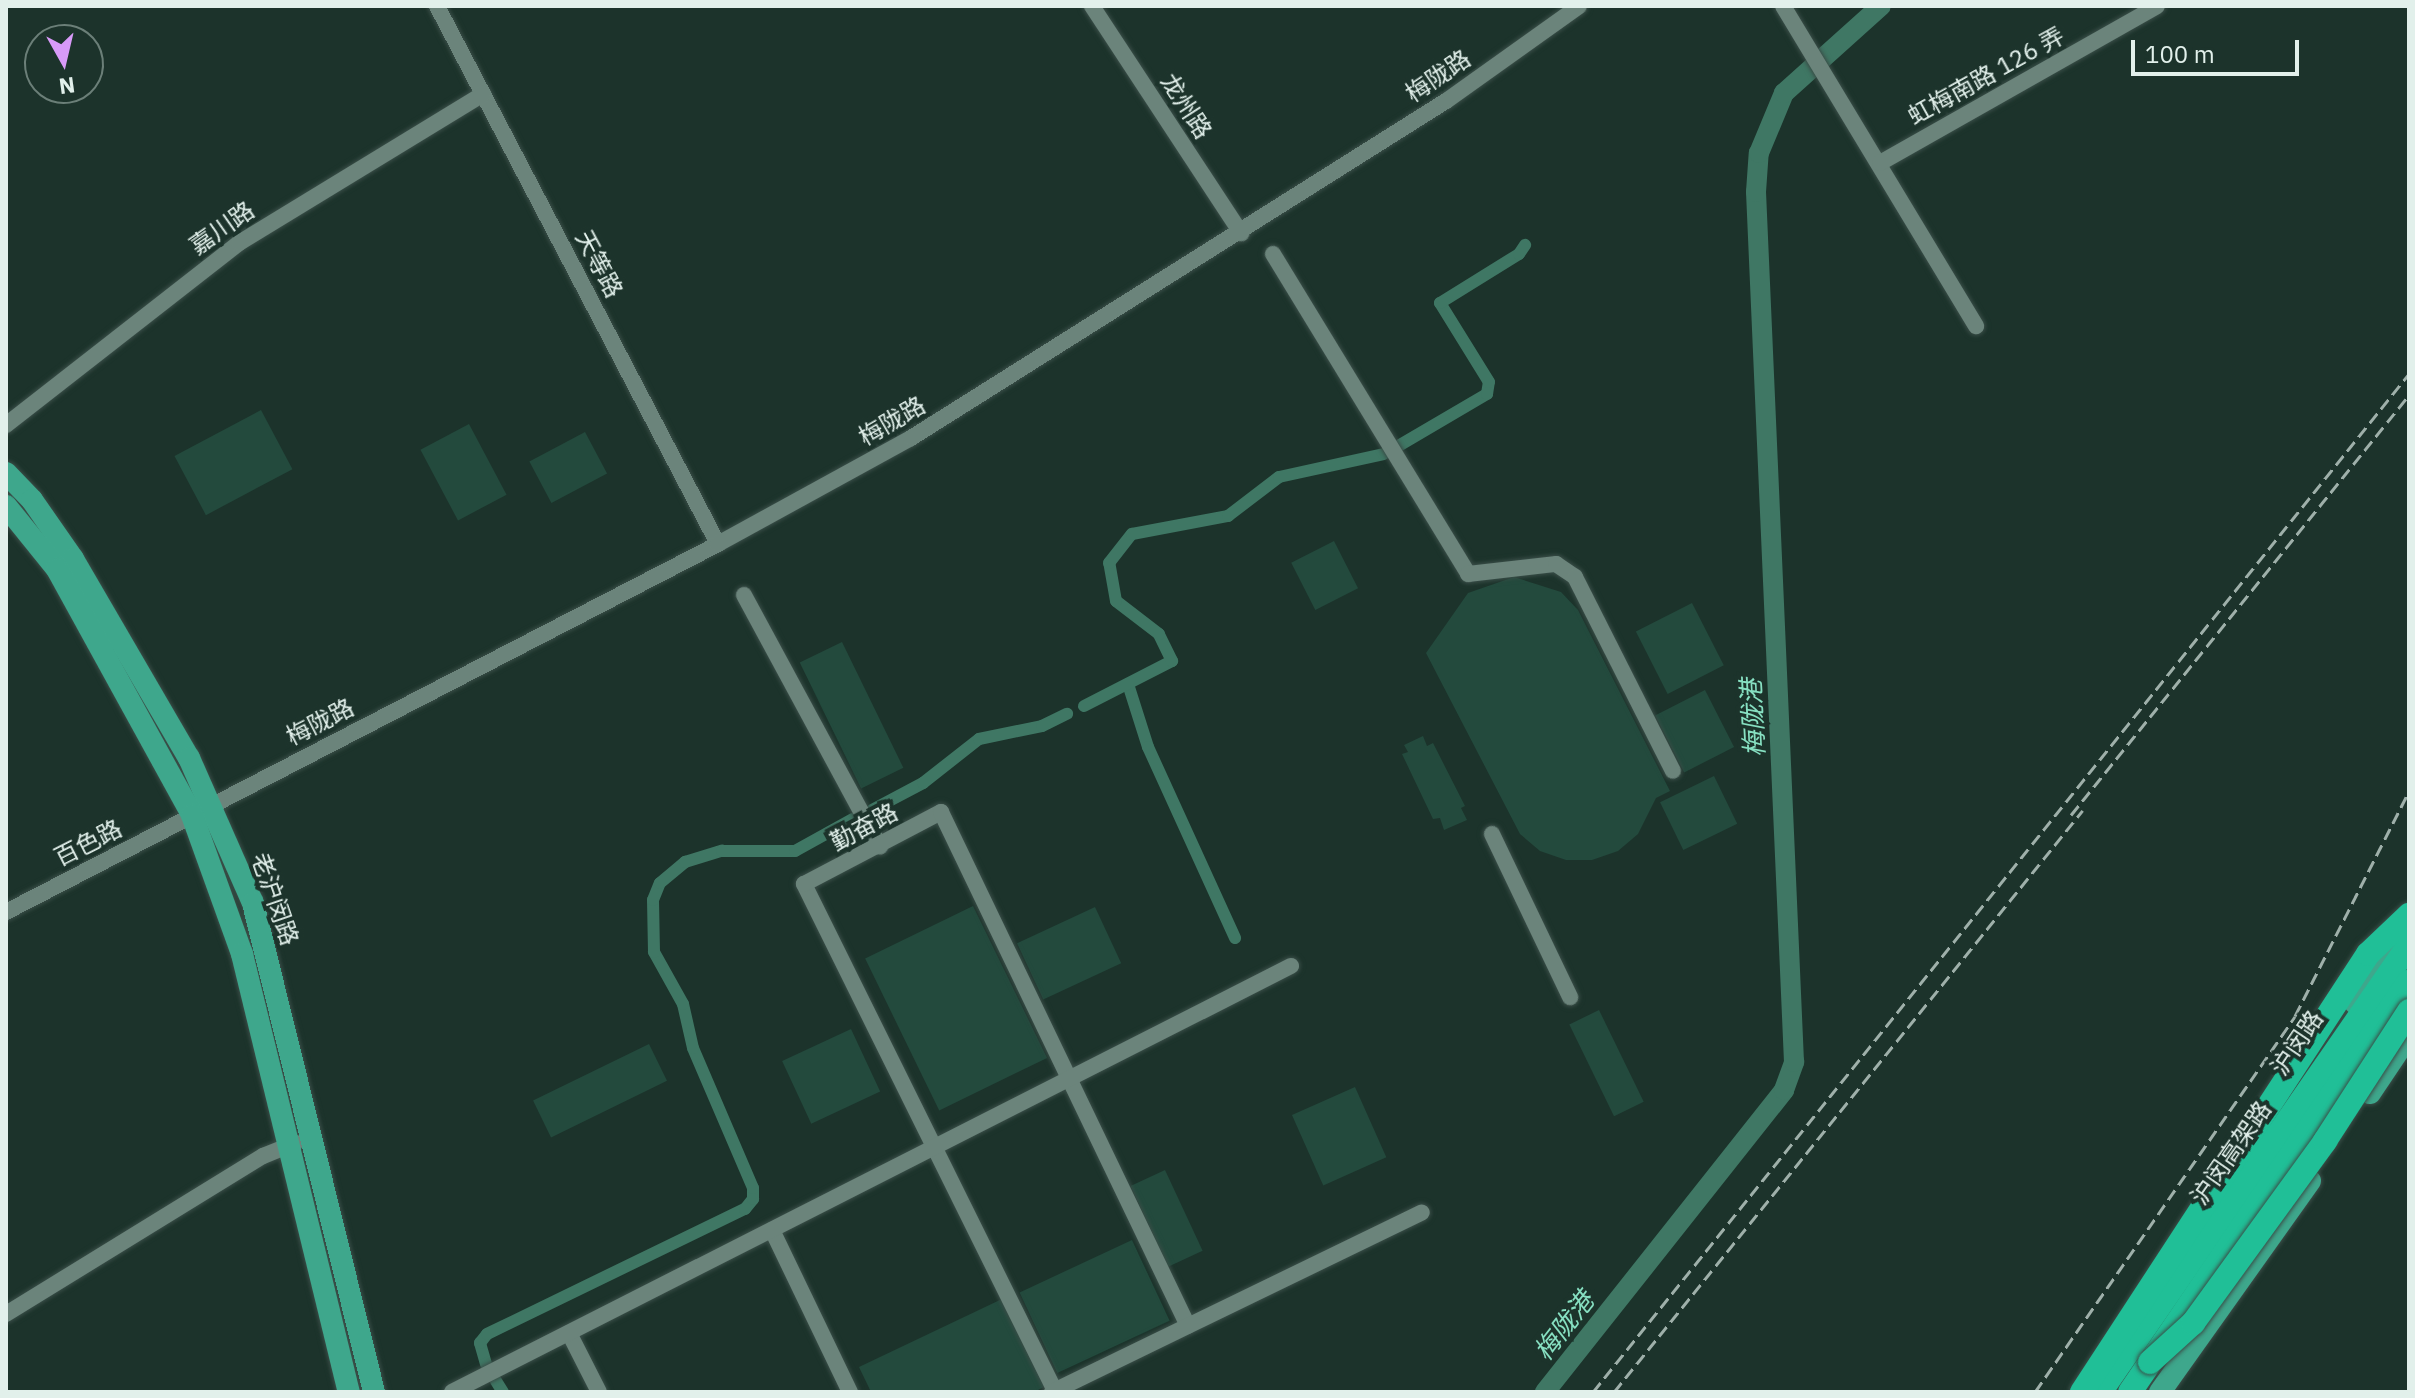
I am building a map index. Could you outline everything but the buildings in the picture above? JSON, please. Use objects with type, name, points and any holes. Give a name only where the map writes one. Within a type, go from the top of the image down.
[{"type":"highway","points":[[2082,1392],[2368,954],[2407,930]]},
{"type":"highway","name":"沪闵高架路","points":[[2100,1392],[2407,930]]},
{"type":"highway","name":"沪闵高架路","points":[[2143,1391],[2150,1362],[2409,985]]},
{"type":"highway","points":[[2150,1362],[2193,1323],[2325,1141],[2409,1011]]},
{"type":"main road","name":"老沪闵路","points":[[6,473],[32,500],[73,559],[253,903],[374,1392]]},
{"type":"main road","name":"老沪闵路","points":[[6,506],[57,569],[202,810],[242,954],[286,1146],[349,1392]]},
{"type":"main road","name":"沪闵路","points":[[2093,1392],[2407,930]]},
{"type":"main road","points":[[2143,1391],[2409,985]]},
{"type":"main road","points":[[2143,1391],[2190,1350],[2409,1035]]},
{"type":"street","name":"天等路","points":[[437,6],[718,544]]},
{"type":"street","name":"龙州路","points":[[1092,6],[1241,233]]},
{"type":"street","name":"梅陇路","points":[[202,810],[718,544],[921,432],[1446,101],[1579,6]]},
{"type":"street","points":[[1783,6],[1976,326]]},
{"type":"street","name":"虹梅南路 126 弄","points":[[1880,163],[2157,6]]},
{"type":"street","name":"嘉川路","points":[[6,425],[239,243],[483,94]]},
{"type":"street","points":[[1273,254],[1468,574],[1556,564],[1575,577],[1673,771]]},
{"type":"street","points":[[744,595],[880,847]]},
{"type":"street","name":"百色路","points":[[6,912],[202,810]]},
{"type":"street","name":"勤奋路","points":[[1054,1391],[804,884],[880,847],[941,812],[1073,1077],[1188,1326]]},
{"type":"street","points":[[1492,834],[1570,997]]},
{"type":"street","points":[[452,1392],[1291,966]]},
{"type":"street","points":[[6,1314],[286,1146],[309,1139]]},
{"type":"street","points":[[1054,1391],[1422,1212]]},
{"type":"street","points":[[772,1230],[850,1392]]},
{"type":"street","points":[[569,1333],[599,1392]]},
{"type":"green space","points":[[261,410],[292,469],[206,515],[174,456]]},
{"type":"green space","points":[[469,424],[507,495],[458,520],[420,450]]},
{"type":"green space","points":[[585,432],[607,473],[551,503],[529,462]]},
{"type":"green space","points":[[1334,541],[1358,588],[1315,610],[1291,563]]},
{"type":"green space","points":[[1514,577],[1561,592],[1578,610],[1670,791],[1656,798],[1638,834],[1618,851],[1592,860],[1566,860],[1540,851],[1520,834],[1426,653],[1468,593]]},
{"type":"green space","points":[[1692,603],[1724,665],[1668,694],[1636,632]]},
{"type":"green space","points":[[842,642],[903,768],[861,788],[800,663]]},
{"type":"green space","points":[[1705,690],[1734,747],[1684,772],[1655,715]]},
{"type":"green space","points":[[1423,736],[1427,746],[1433,743],[1465,806],[1461,808],[1467,820],[1444,830],[1440,818],[1433,819],[1402,754],[1408,752],[1404,745]]},
{"type":"green space","points":[[1714,776],[1737,824],[1683,850],[1660,802]]},
{"type":"green space","points":[[973,906],[1047,1058],[939,1111],[865,959]]},
{"type":"green space","points":[[1095,907],[1121,963],[1043,1000],[1017,943]]},
{"type":"green space","points":[[1599,1010],[1644,1102],[1614,1116],[1569,1024]]},
{"type":"green space","points":[[851,1029],[880,1092],[811,1124],[782,1061]]},
{"type":"green space","points":[[649,1044],[667,1081],[551,1137],[533,1101]]},
{"type":"green space","points":[[1355,1087],[1386,1157],[1323,1185],[1292,1115]]},
{"type":"green space","points":[[1165,1170],[1203,1251],[1168,1267],[1131,1186]]},
{"type":"green space","points":[[1132,1240],[1170,1321],[1057,1373],[1020,1292]]},
{"type":"green space","points":[[1002,1299],[1044,1387],[1034,1392],[871,1392],[859,1367]]},
{"type":"waterway","name":"梅陇港","points":[[1545,1392],[1784,1090],[1794,1062],[1756,192],[1759,153],[1784,93],[1881,6]]},
{"type":"waterway","points":[[1400,445],[1487,394],[1489,382],[1440,303],[1519,254],[1525,245]]},
{"type":"waterway","points":[[1084,706],[1172,661],[1159,634],[1116,601],[1109,563],[1132,534],[1228,516],[1279,477],[1384,454]]},
{"type":"waterway","points":[[1128,684],[1148,747],[1235,938]]},
{"type":"waterway","points":[[872,810],[923,783],[979,739],[1042,726],[1067,714]]},
{"type":"waterway","points":[[486,1364],[480,1343],[487,1334],[745,1209],[753,1199],[753,1188],[693,1048],[683,1004],[654,952],[653,900],[660,883],[685,862],[722,851],[795,851],[853,819]]},
{"type":"waterway","points":[[496,1381],[503,1392]]},
{"type":"railway","points":[[1593,1392],[2409,374]]},
{"type":"railway","points":[[2071,815],[2409,395]]},
{"type":"railway","points":[[2035,1392],[2295,1016],[2409,791]]},
{"type":"railway","points":[[1614,1392],[2083,810]]}]
